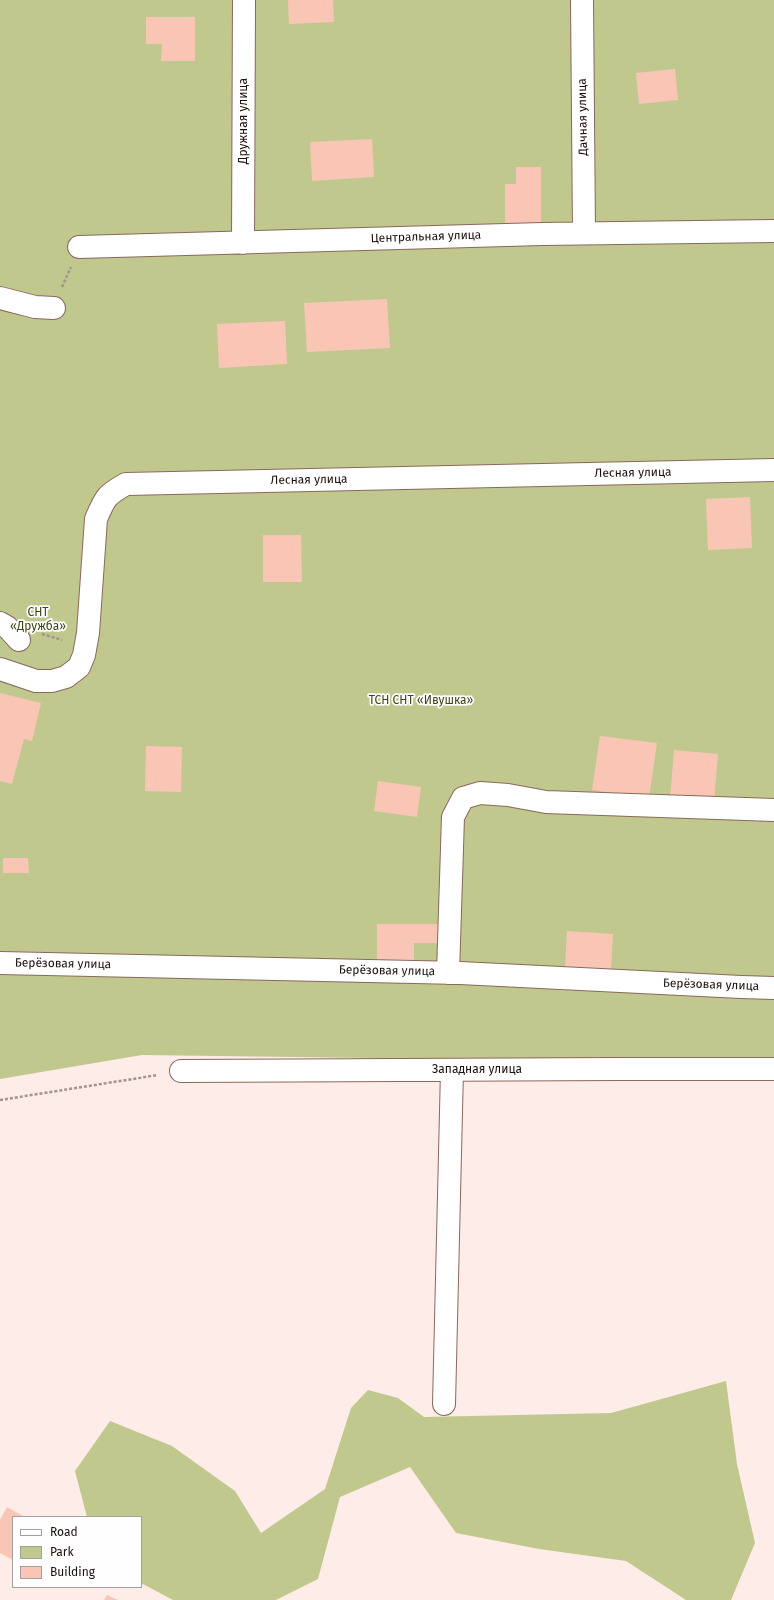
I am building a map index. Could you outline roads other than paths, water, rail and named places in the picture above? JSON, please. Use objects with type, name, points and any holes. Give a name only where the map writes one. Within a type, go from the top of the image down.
[{"type":"street","name":"Дружная улица","points":[[244,0],[244,243]]},
{"type":"street","name":"Дачная улица","points":[[582,0],[584,233]]},
{"type":"street","name":"Центральная улица","points":[[79,247],[584,233],[774,231]]},
{"type":"street","points":[[0,298],[35,307],[54,308]]},
{"type":"street","name":"Лесная улица","points":[[0,669],[36,681],[52,681],[66,677],[79,667],[88,634],[96,519],[103,503],[110,493],[126,484],[774,470]]},
{"type":"street","points":[[448,973],[453,816],[463,798],[480,793],[546,802],[774,810]]},
{"type":"street","name":"Берёзовая улица","points":[[0,963],[448,973],[741,988],[774,988]]},
{"type":"street","name":"Западная улица","points":[[181,1072],[774,1069]]},
{"type":"street","points":[[444,1404],[452,1070]]},
{"type":"park label","name":"СНТ «Дружба»","points":[[38,620]]},
{"type":"park label","name":"ТСН СНТ «Ивушка»","points":[[421,701]]}]
